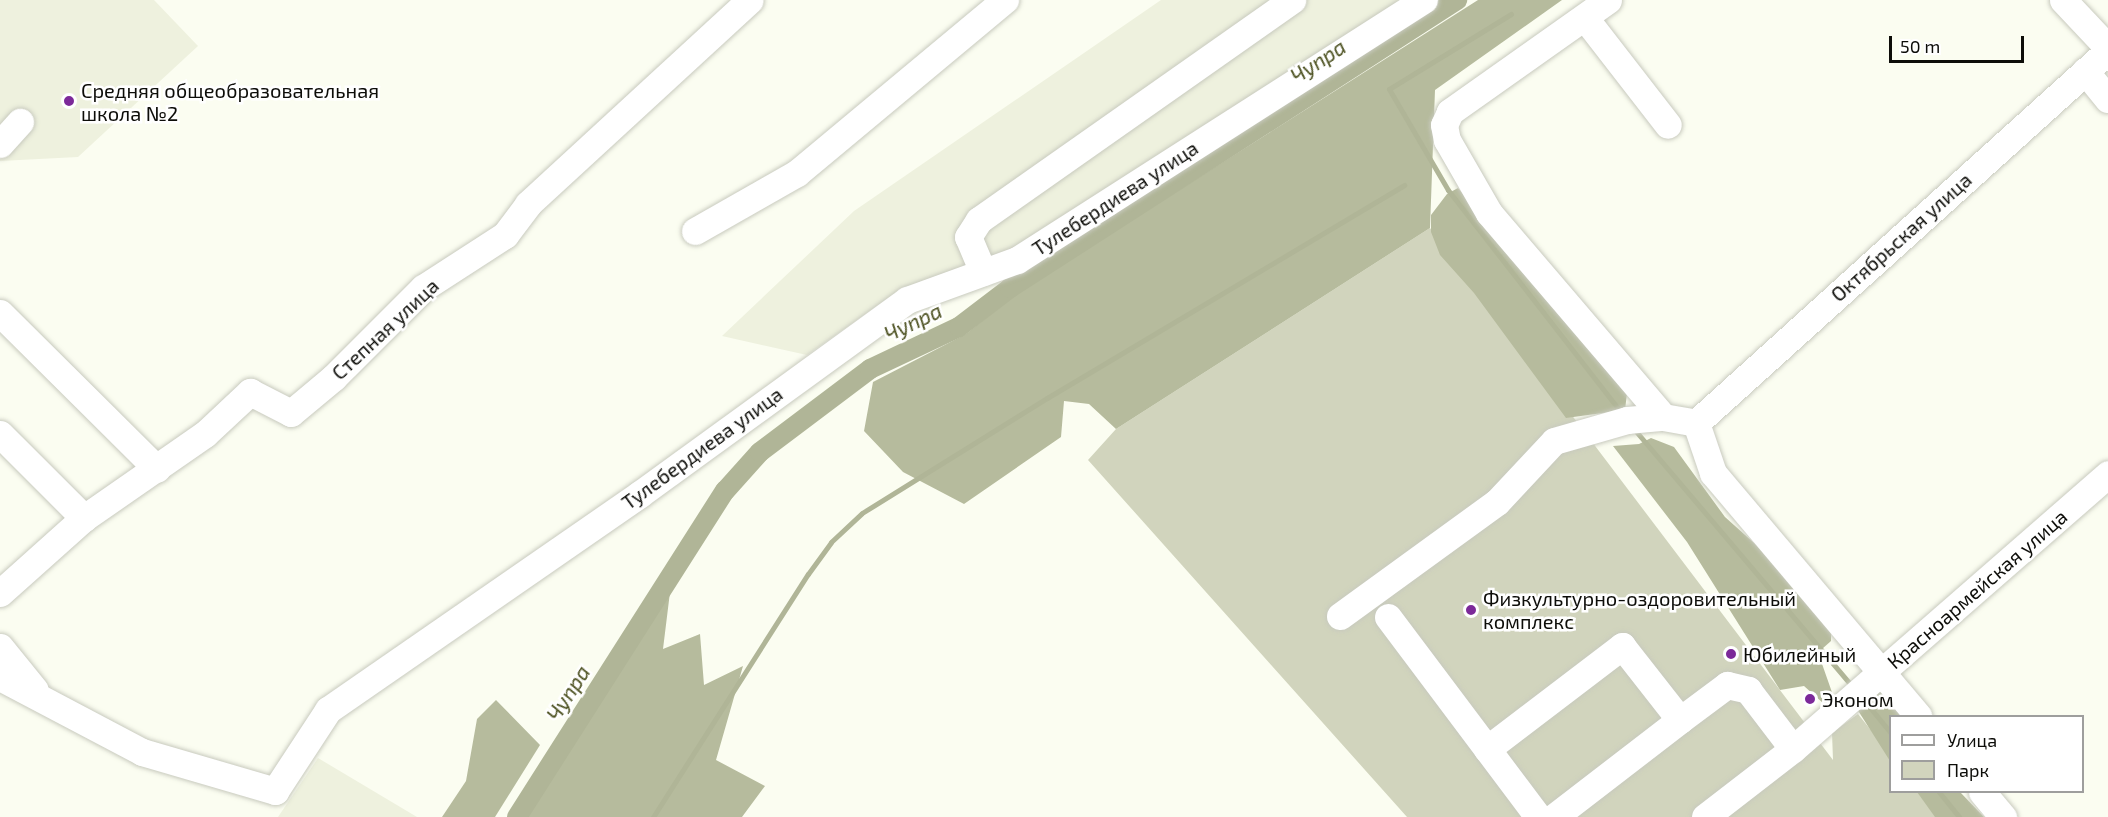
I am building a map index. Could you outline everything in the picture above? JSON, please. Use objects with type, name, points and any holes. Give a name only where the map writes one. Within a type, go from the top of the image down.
[{"type":"street","name":"Степная улица","points":[[0,593],[84,518],[158,469],[205,434],[250,392],[291,413],[334,377],[423,288],[506,235],[528,204],[750,0]]},
{"type":"street","points":[[695,231],[797,173],[1005,0]]},
{"type":"street","points":[[983,272],[968,237],[979,220],[1292,0]]},
{"type":"street","name":"Тулебердиева улица","points":[[0,677],[142,752],[275,791],[328,710],[640,494],[907,300],[1017,260],[1424,0]]},
{"type":"street","points":[[1608,0],[1450,112],[1444,125],[1447,140],[1489,213],[1663,417]]},
{"type":"street","points":[[2063,0],[2108,50]]},
{"type":"street","points":[[1585,18],[1668,125]]},
{"type":"street","name":"Октябрьская улица","points":[[1696,423],[2108,50]]},
{"type":"street","points":[[2085,71],[2108,99]]},
{"type":"street","points":[[0,144],[20,122]]},
{"type":"street","points":[[0,313],[158,469]]},
{"type":"street","points":[[1340,616],[1497,502],[1554,441],[1627,420],[1663,417],[1696,423],[1713,473],[1916,715]]},
{"type":"street","points":[[0,434],[84,518]]},
{"type":"street","name":"Красноармейская улица","points":[[1705,817],[1793,748],[2108,474]]},
{"type":"street","points":[[1388,617],[1538,817]]},
{"type":"street","points":[[1487,749],[1622,646],[1680,720]]},
{"type":"street","points":[[0,647],[43,700]]},
{"type":"street","points":[[1554,817],[1727,685],[1748,690],[1793,748]]},
{"type":"street","points":[[1983,793],[2003,817]]},
{"type":"shaded area","name":"Средняя общеобразовательная школа №2","points":[[0,0],[154,0],[198,46],[78,157],[0,161]]},
{"type":"shaded area","points":[[1161,0],[1411,0],[1010,252],[902,288],[807,355],[722,336],[854,211]]},
{"type":"shaded area","points":[[1478,0],[1562,0],[1435,90],[1430,228],[1116,429],[1089,404],[1064,401],[1061,437],[964,504],[903,472],[864,431],[873,382],[966,334],[1020,291]]},
{"type":"shaded area","points":[[1458,188],[1627,393],[1625,410],[1566,418],[1474,293],[1440,255],[1431,232],[1431,215],[1447,194]]},
{"type":"shaded area","points":[[1651,438],[1674,447],[1725,517],[1792,577],[1831,629],[1831,641],[1822,649],[1821,661],[1834,698],[1823,703],[1804,686],[1780,690],[1687,542],[1613,446],[1639,444]]},
{"type":"shaded area","points":[[671,584],[663,649],[700,634],[704,685],[743,666],[716,760],[765,786],[742,817],[527,817]]},
{"type":"shaded area","points":[[1880,688],[1900,715],[1889,715],[1889,759],[1852,701]]},
{"type":"shaded area","points":[[496,700],[540,745],[495,817],[442,817],[466,781],[477,719]]},
{"type":"shaded area","points":[[318,758],[417,817],[278,817]]},
{"type":"shaded area","points":[[1918,793],[1961,793],[1984,817],[1935,817]]},
{"type":"green space","name":"Физкультурно-оздоровительный комплекс","points":[[1430,228],[1833,760],[1832,733],[1858,714],[1889,753],[1889,793],[1921,793],[1941,817],[1407,817],[1088,460],[1116,429]]},
{"type":"waterway","name":"Чупра","points":[[517,817],[725,491],[760,452],[870,369],[959,327],[1010,288],[1457,0]]},
{"type":"waterway","points":[[1511,14],[1389,89],[1448,190],[1621,412]]},
{"type":"waterway","points":[[653,817],[808,574],[831,542],[862,513],[1047,398],[1404,185]]},
{"type":"waterway","points":[[1634,429],[1853,687]]},
{"type":"waterway","points":[[1863,699],[1889,731]]},
{"type":"waterway","points":[[1940,793],[1959,817]]},
{"type":"place","name":"Средняя общеобразовательная школа №2","points":[[69,101]]},
{"type":"place","name":"Физкультурно-оздоровительный комплекс","points":[[1471,610]]},
{"type":"place","name":"Юбилейный","points":[[1731,654]]},
{"type":"place","name":"Эконом","points":[[1810,699]]}]
